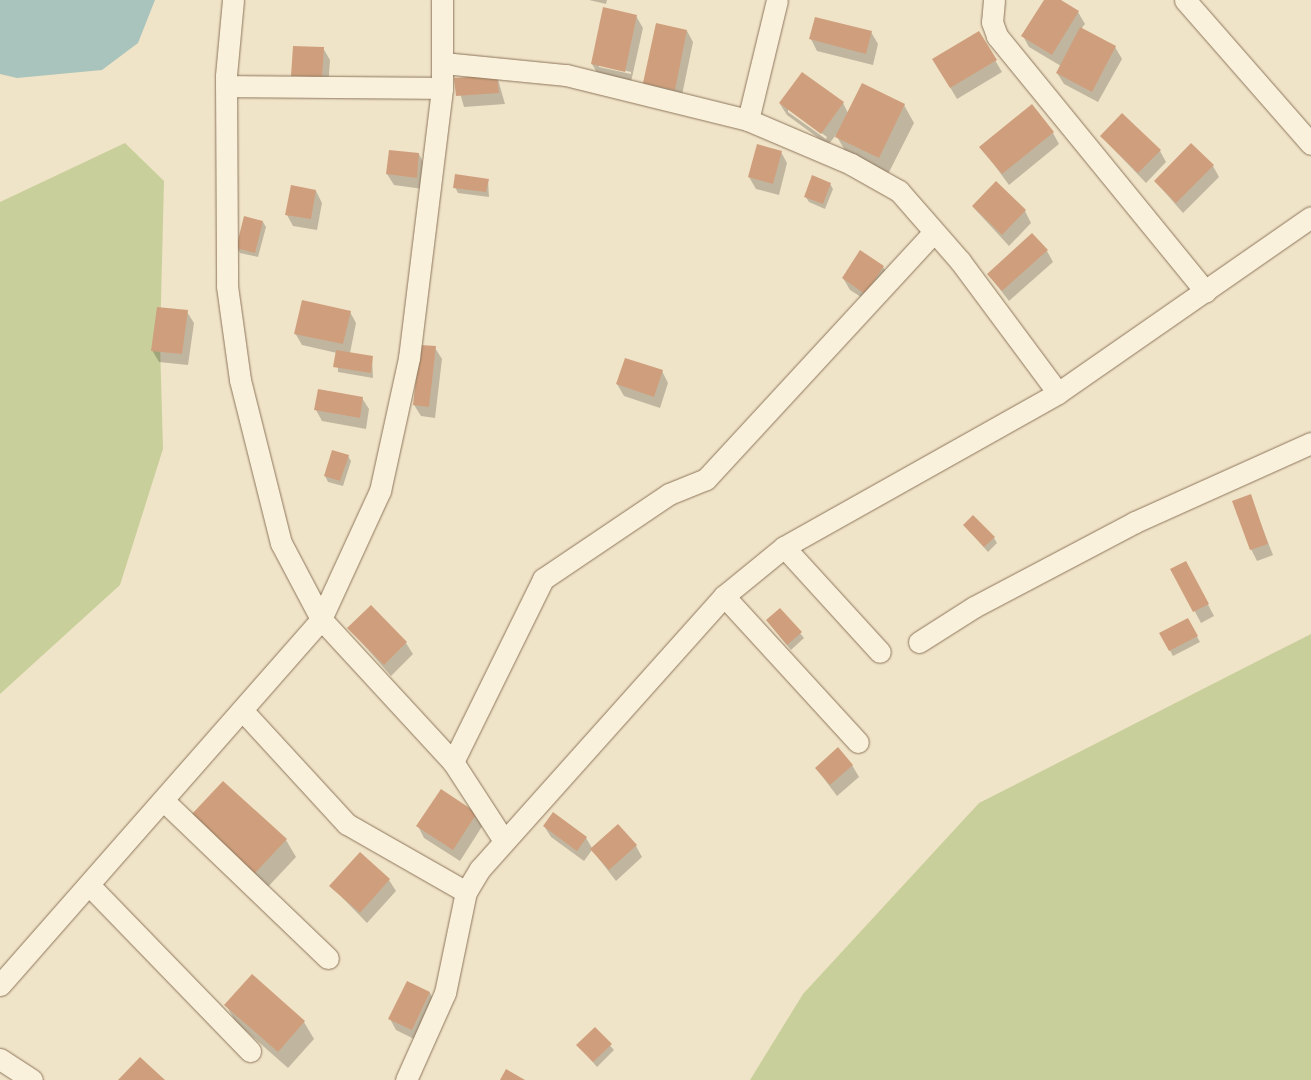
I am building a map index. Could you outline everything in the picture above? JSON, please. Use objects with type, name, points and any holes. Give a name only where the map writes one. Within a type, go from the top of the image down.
[{"type":"street","points":[[233,0],[226,86],[227,286],[240,380],[281,543],[321,619],[453,762],[504,838]]},
{"type":"street","points":[[0,985],[90,886],[321,619],[380,491],[409,358],[442,88],[442,0]]},
{"type":"street","points":[[748,120],[777,0]]},
{"type":"street","points":[[994,0],[992,22],[997,36],[1206,292]]},
{"type":"street","points":[[1185,0],[1311,144]]},
{"type":"street","points":[[443,63],[566,75],[748,120],[800,139],[899,191],[960,260],[1058,393]]},
{"type":"street","points":[[226,86],[442,88]]},
{"type":"street","points":[[406,1080],[445,993],[466,892],[504,838],[724,596],[784,547],[1058,393],[1206,292],[1311,217]]},
{"type":"street","points":[[453,762],[543,579],[669,494],[706,479],[934,232]]},
{"type":"street","points":[[919,642],[974,607],[1135,522],[1311,443]]},
{"type":"street","points":[[784,547],[880,652]]},
{"type":"street","points":[[724,596],[858,742]]},
{"type":"street","points":[[242,710],[347,824],[466,892]]},
{"type":"street","points":[[164,801],[328,958]]},
{"type":"street","points":[[90,886],[250,1051]]},
{"type":"street","points":[[0,1059],[32,1080]]},
{"type":"green space","points":[[125,143],[164,181],[160,342],[163,449],[120,585],[0,694],[0,202]]},
{"type":"green space","points":[[1311,634],[1311,1080],[750,1080],[803,994],[979,803]]},
{"type":"water","points":[[0,0],[155,0],[138,43],[102,70],[17,78],[0,74]]},
{"type":"building","points":[[1044,0],[1061,0],[1079,11],[1052,55],[1021,36]]},
{"type":"building","points":[[603,7],[637,15],[625,72],[591,64]]},
{"type":"building","points":[[815,17],[872,31],[866,54],[809,39]]},
{"type":"building","points":[[656,23],[687,30],[675,90],[643,83]]},
{"type":"building","points":[[1080,27],[1116,46],[1092,92],[1056,73]]},
{"type":"building","points":[[979,31],[997,60],[950,88],[932,59]]},
{"type":"building","points":[[293,46],[324,47],[322,78],[291,76]]},
{"type":"building","points":[[802,72],[844,102],[821,134],[779,103]]},
{"type":"building","points":[[497,75],[499,93],[456,96],[454,78]]},
{"type":"building","points":[[862,83],[905,104],[879,158],[835,137]]},
{"type":"building","points":[[1032,104],[1054,132],[1002,174],[979,147]]},
{"type":"building","points":[[1122,113],[1161,150],[1138,173],[1100,136]]},
{"type":"building","points":[[1191,143],[1214,165],[1176,203],[1154,181]]},
{"type":"building","points":[[757,144],[782,151],[773,184],[748,177]]},
{"type":"building","points":[[389,150],[419,153],[417,178],[386,174]]},
{"type":"building","points":[[455,174],[489,179],[486,192],[453,188]]},
{"type":"building","points":[[812,175],[831,183],[823,204],[804,197]]},
{"type":"building","points":[[996,181],[1026,210],[1002,235],[972,206]]},
{"type":"building","points":[[291,185],[316,190],[311,219],[285,215]]},
{"type":"building","points":[[244,216],[263,221],[255,253],[236,248]]},
{"type":"building","points":[[1032,233],[1048,250],[1002,291],[987,274]]},
{"type":"building","points":[[860,250],[884,266],[865,294],[842,278]]},
{"type":"building","points":[[302,300],[351,311],[343,344],[294,334]]},
{"type":"building","points":[[157,307],[188,310],[182,354],[151,351]]},
{"type":"building","points":[[420,345],[436,346],[429,407],[413,405]]},
{"type":"building","points":[[336,350],[373,356],[371,373],[333,367]]},
{"type":"building","points":[[625,358],[663,370],[654,397],[616,384]]},
{"type":"building","points":[[318,389],[363,397],[360,418],[314,410]]},
{"type":"building","points":[[332,450],[349,455],[340,481],[324,476]]},
{"type":"building","points":[[1251,494],[1268,544],[1250,550],[1232,501]]},
{"type":"building","points":[[973,515],[995,537],[984,547],[963,525]]},
{"type":"building","points":[[1186,561],[1209,604],[1193,612],[1170,569]]},
{"type":"building","points":[[371,605],[407,642],[384,665],[347,628]]},
{"type":"building","points":[[780,608],[802,632],[787,645],[766,620]]},
{"type":"building","points":[[1188,618],[1198,636],[1169,651],[1159,633]]},
{"type":"building","points":[[838,747],[853,765],[830,785],[815,768]]},
{"type":"building","points":[[223,781],[287,839],[254,874],[191,815]]},
{"type":"building","points":[[441,789],[477,813],[453,850],[416,826]]},
{"type":"building","points":[[553,812],[587,837],[577,851],[543,826]]},
{"type":"building","points":[[618,824],[637,845],[609,870],[590,849]]},
{"type":"building","points":[[360,852],[390,879],[360,913],[329,886]]},
{"type":"building","points":[[252,974],[305,1021],[278,1052],[224,1005]]},
{"type":"building","points":[[407,981],[430,992],[412,1030],[388,1019]]},
{"type":"building","points":[[595,1027],[612,1044],[593,1062],[576,1045]]},
{"type":"building","points":[[140,1057],[165,1080],[118,1080]]},
{"type":"building","points":[[506,1069],[525,1080],[500,1080]]}]
